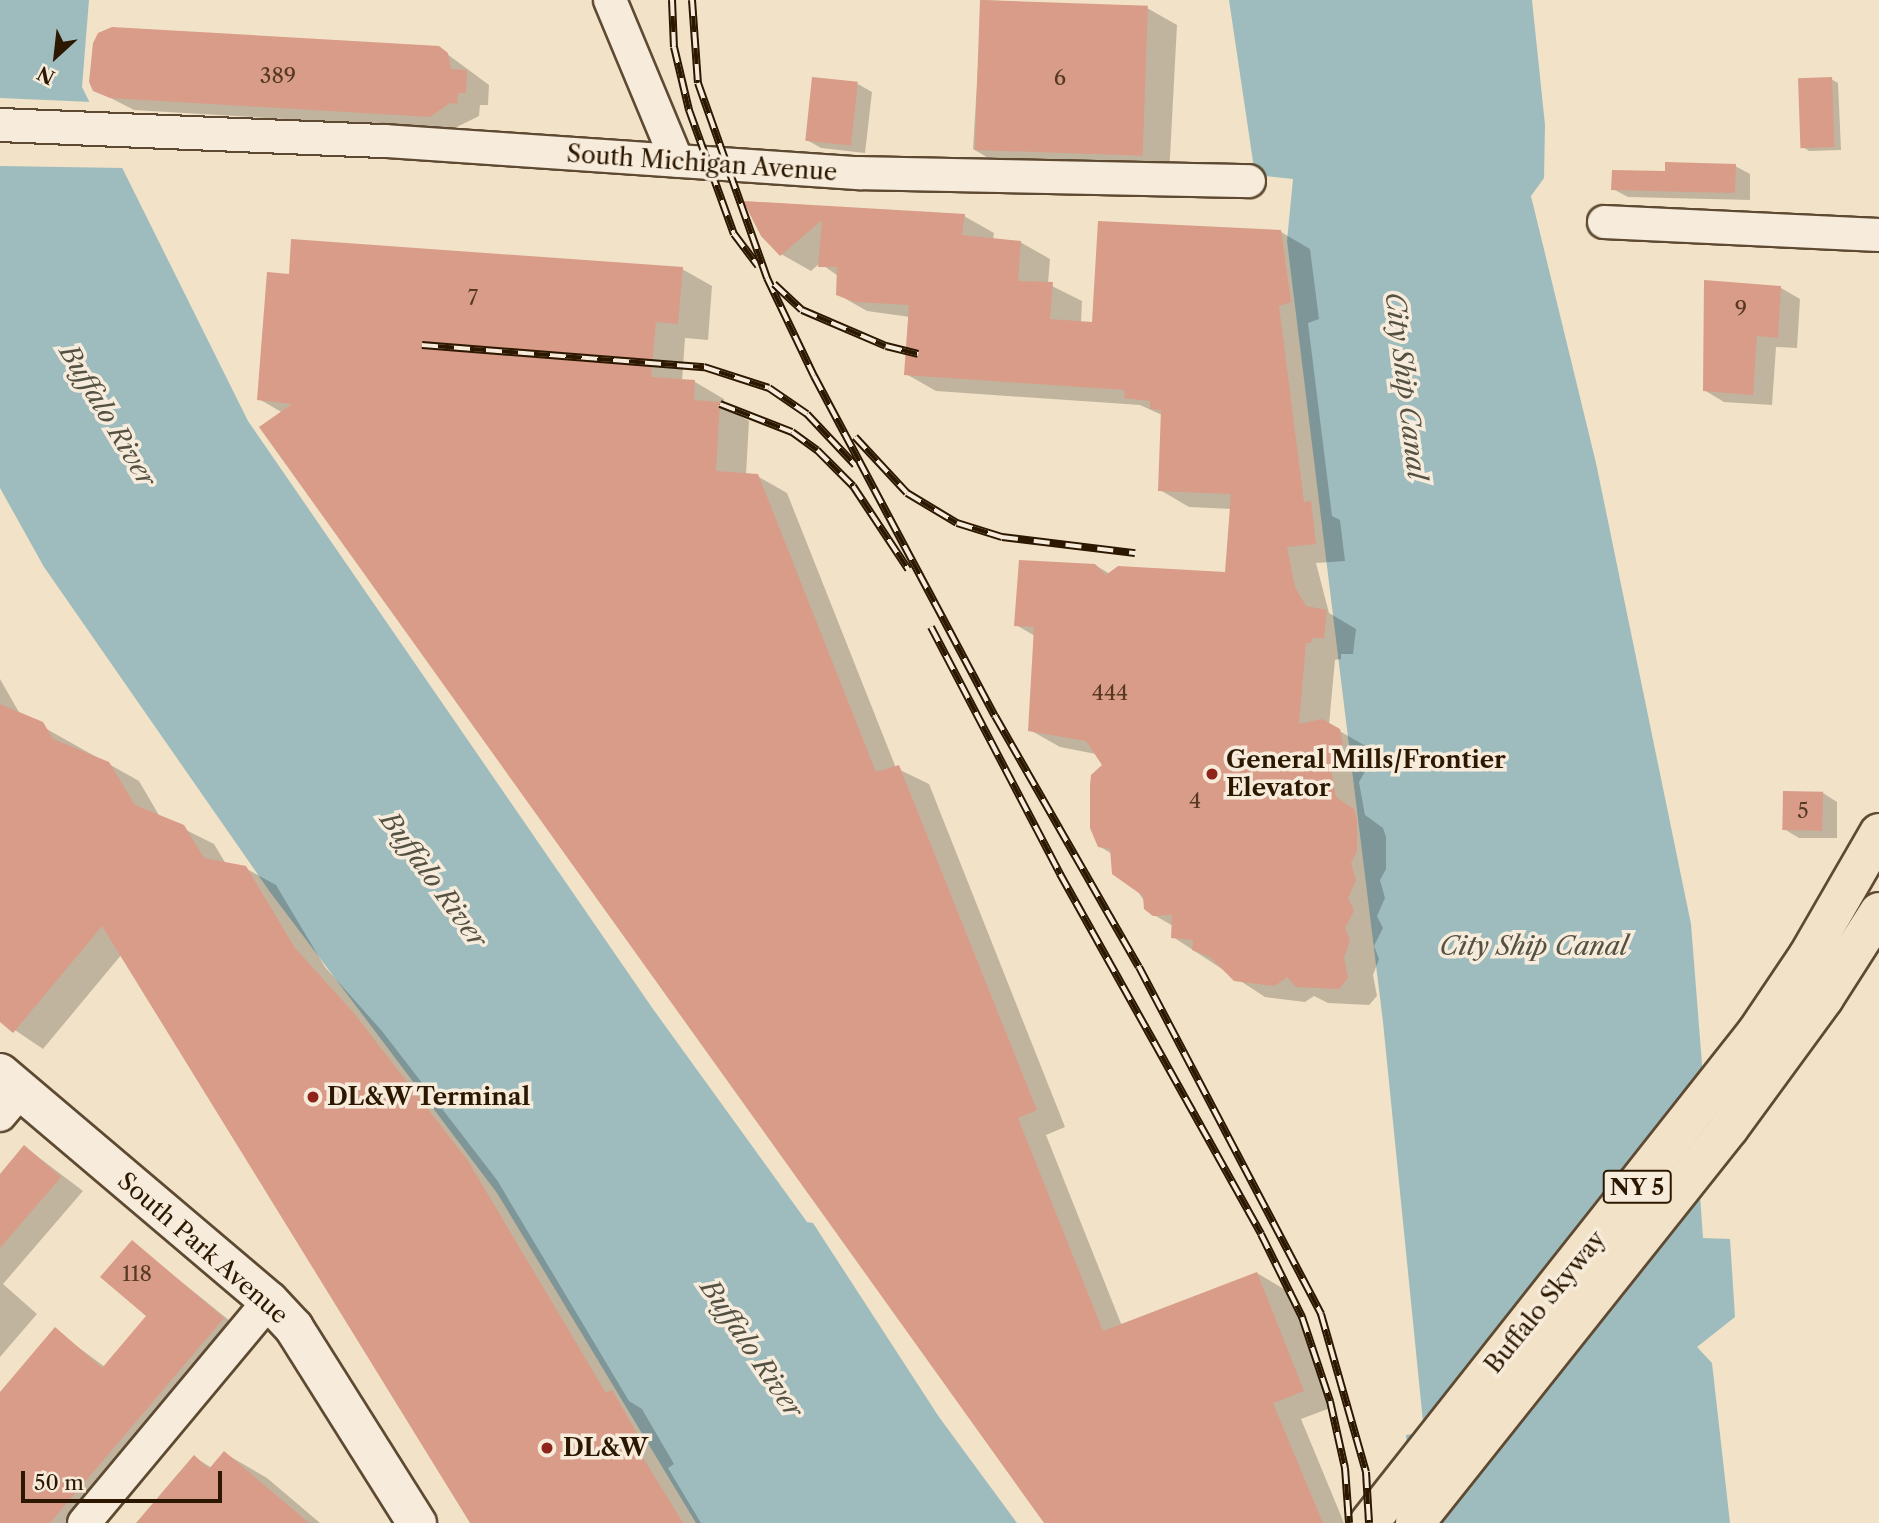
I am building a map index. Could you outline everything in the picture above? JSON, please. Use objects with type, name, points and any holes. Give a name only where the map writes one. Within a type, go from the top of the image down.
[{"type":"highway","name":"Buffalo Skyway","points":[[1369,1523],[1756,1033],[1808,956],[1879,834]]},
{"type":"highway","name":"Buffalo Skyway","points":[[1415,1523],[1737,1118],[1824,998],[1879,912]]},
{"type":"street","points":[[610,0],[677,161]]},
{"type":"street","name":"South Michigan Avenue","points":[[0,125],[155,128],[859,173],[1249,181]]},
{"type":"street","points":[[1604,222],[1879,235]]},
{"type":"street","name":"South Park Avenue","points":[[7,1093],[269,1301],[294,1328],[417,1523]]},
{"type":"street","points":[[83,1523],[269,1301]]},
{"type":"water","name":"Buffalo River","points":[[0,0],[89,0],[82,87],[248,421],[653,1009],[807,1222],[813,1223],[939,1417],[1017,1523],[696,1523],[497,1193],[270,892],[44,567],[0,488]]},
{"type":"water","name":"City Ship Canal","points":[[1229,0],[1532,0],[1545,125],[1544,178],[1531,196],[1596,463],[1691,924],[1703,1077],[1697,1152],[1703,1238],[1730,1239],[1735,1317],[1697,1347],[1712,1363],[1730,1523],[1415,1523],[1406,1435],[1424,1432],[1383,1022],[1287,241],[1293,179],[1255,175]]},
{"type":"pier","points":[[0,98],[92,102],[124,168],[0,166]]},
{"type":"building","points":[[980,0],[1148,6],[1143,156],[975,150]]},
{"type":"building","points":[[112,27],[439,46],[448,53],[451,69],[467,70],[466,93],[458,93],[457,104],[450,103],[430,117],[110,98],[93,91],[89,82],[93,43],[98,33]]},
{"type":"building","points":[[812,77],[858,82],[851,145],[805,141]]},
{"type":"building","points":[[1832,77],[1834,147],[1800,148],[1798,78]]},
{"type":"building","points":[[1665,162],[1736,164],[1735,193],[1611,190],[1612,170],[1665,171]]},
{"type":"building","points":[[743,201],[965,214],[962,235],[1021,241],[1018,281],[1053,282],[1050,319],[1092,322],[1098,221],[1281,230],[1291,302],[1279,306],[1304,502],[1311,501],[1316,544],[1287,547],[1295,587],[1306,606],[1327,610],[1324,638],[1312,638],[1311,643],[1306,643],[1299,724],[1322,719],[1340,729],[1343,743],[1330,764],[1336,797],[1354,809],[1357,819],[1357,851],[1351,863],[1356,880],[1348,898],[1354,911],[1345,928],[1350,941],[1344,957],[1348,978],[1339,989],[1296,987],[1287,977],[1275,986],[1234,981],[1210,957],[1192,950],[1193,940],[1171,938],[1172,915],[1153,916],[1144,909],[1143,896],[1112,874],[1110,849],[1098,847],[1090,828],[1090,785],[1091,775],[1102,765],[1086,741],[1028,731],[1034,627],[1014,626],[1019,560],[1095,564],[1106,575],[1118,566],[1225,572],[1231,494],[1158,491],[1161,410],[1150,409],[1150,401],[1124,398],[1125,390],[904,375],[909,305],[855,302],[836,295],[837,267],[818,267],[822,220],[780,256],[761,236]]},
{"type":"building","points":[[291,239],[683,267],[678,324],[656,322],[651,377],[695,380],[694,400],[720,402],[716,471],[758,474],[876,772],[899,765],[1037,1110],[1018,1118],[1103,1331],[1257,1272],[1304,1391],[1273,1403],[1323,1523],[1044,1523],[259,427],[292,404],[257,400],[267,272],[289,274]]},
{"type":"building","points":[[1704,280],[1781,286],[1778,338],[1757,336],[1753,395],[1703,391]]},
{"type":"building","name":"DL&W Terminal","points":[[0,704],[43,722],[53,739],[109,762],[135,805],[184,825],[204,858],[246,866],[295,948],[353,1012],[468,1161],[606,1393],[612,1390],[645,1447],[639,1451],[683,1523],[470,1523],[102,926],[13,1033],[0,1022]]},
{"type":"building","points":[[1783,791],[1823,792],[1822,831],[1782,830]]},
{"type":"building","points":[[24,1145],[61,1177],[0,1248],[0,1174]]},
{"type":"building","points":[[132,1240],[224,1318],[50,1523],[0,1523],[0,1392],[55,1327],[102,1368],[146,1316],[100,1277]]},
{"type":"building","points":[[224,1451],[309,1523],[136,1523],[194,1455],[209,1469]]},
{"type":"railway","points":[[672,0],[674,47],[689,110],[734,234],[758,266]]},
{"type":"railway","points":[[692,0],[698,83],[767,278],[814,376],[995,716],[1139,967],[1321,1314],[1366,1472],[1369,1523]]},
{"type":"railway","points":[[774,284],[802,310],[886,346],[918,354]]},
{"type":"railway","points":[[422,345],[704,367],[769,388],[807,414],[855,465]]},
{"type":"railway","points":[[720,404],[792,432],[817,450],[853,486],[908,569]]},
{"type":"railway","points":[[855,437],[907,493],[957,523],[1002,537],[1135,553]]},
{"type":"railway","points":[[931,627],[1060,874],[1261,1234],[1302,1317],[1330,1401],[1345,1468],[1349,1523]]},
{"type":"place","name":"General Mills/Frontier Elevator","points":[[1212,774]]},
{"type":"place","name":"DL&W Terminal","points":[[313,1097]]},
{"type":"place","name":"DL&W","points":[[547,1448]]}]
